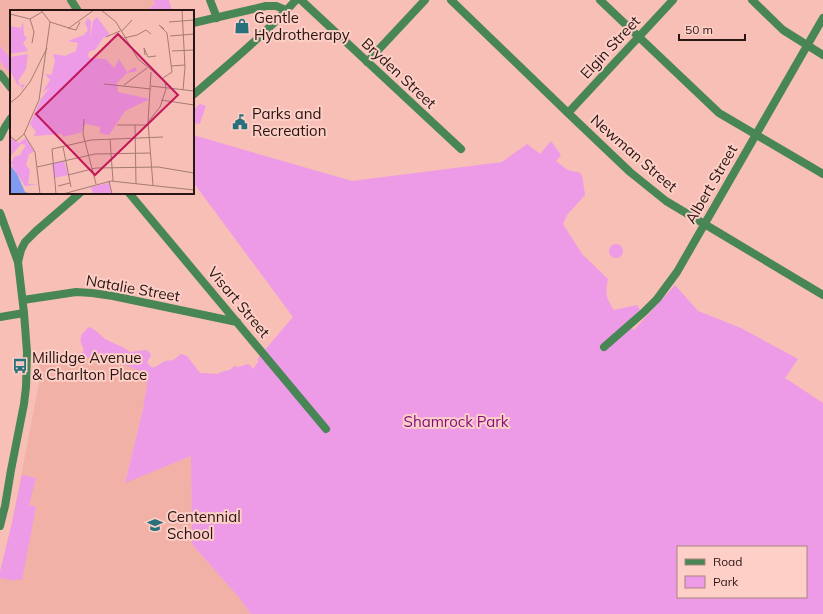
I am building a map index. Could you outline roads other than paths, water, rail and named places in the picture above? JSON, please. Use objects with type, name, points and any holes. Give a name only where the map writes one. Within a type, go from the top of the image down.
[{"type":"street","points":[[71,0],[77,10]]},
{"type":"street","points":[[210,0],[217,18]]},
{"type":"street","points":[[194,94],[271,26],[296,0]]},
{"type":"street","name":"Bryden Street","points":[[301,0],[461,150]]},
{"type":"street","points":[[367,62],[425,0]]},
{"type":"street","name":"Newman Street","points":[[451,0],[630,172],[666,201],[823,295]]},
{"type":"street","points":[[600,0],[717,111],[726,118],[823,174]]},
{"type":"street","name":"Elgin Street","points":[[568,113],[673,0]]},
{"type":"street","points":[[752,0],[783,30],[823,55]]},
{"type":"street","points":[[194,23],[266,6],[276,6],[286,10]]},
{"type":"street","name":"Albert Street","points":[[604,347],[644,312],[677,272],[823,18]]},
{"type":"street","points":[[0,74],[10,87]]},
{"type":"street","points":[[0,136],[10,120]]},
{"type":"street","points":[[18,262],[21,250],[30,236],[79,194]]},
{"type":"street","name":"Visart Street","points":[[130,194],[326,429]]},
{"type":"street","points":[[0,212],[18,262],[27,352],[24,404],[0,526]]},
{"type":"street","name":"Natalie Street","points":[[23,300],[83,292],[113,296],[237,322]]},
{"type":"street","points":[[0,317],[24,313]]},
{"type":"place","name":"Gentle Hydrotherapy","points":[[242,26]]},
{"type":"place","name":"Parks and Recreation","points":[[240,122]]},
{"type":"place","name":"Millidge Avenue & Charlton Place","points":[[20,366]]},
{"type":"place","name":"Centennial School","points":[[155,525]]},
{"type":"park label","name":"Shamrock Park","points":[[456,421]]}]
